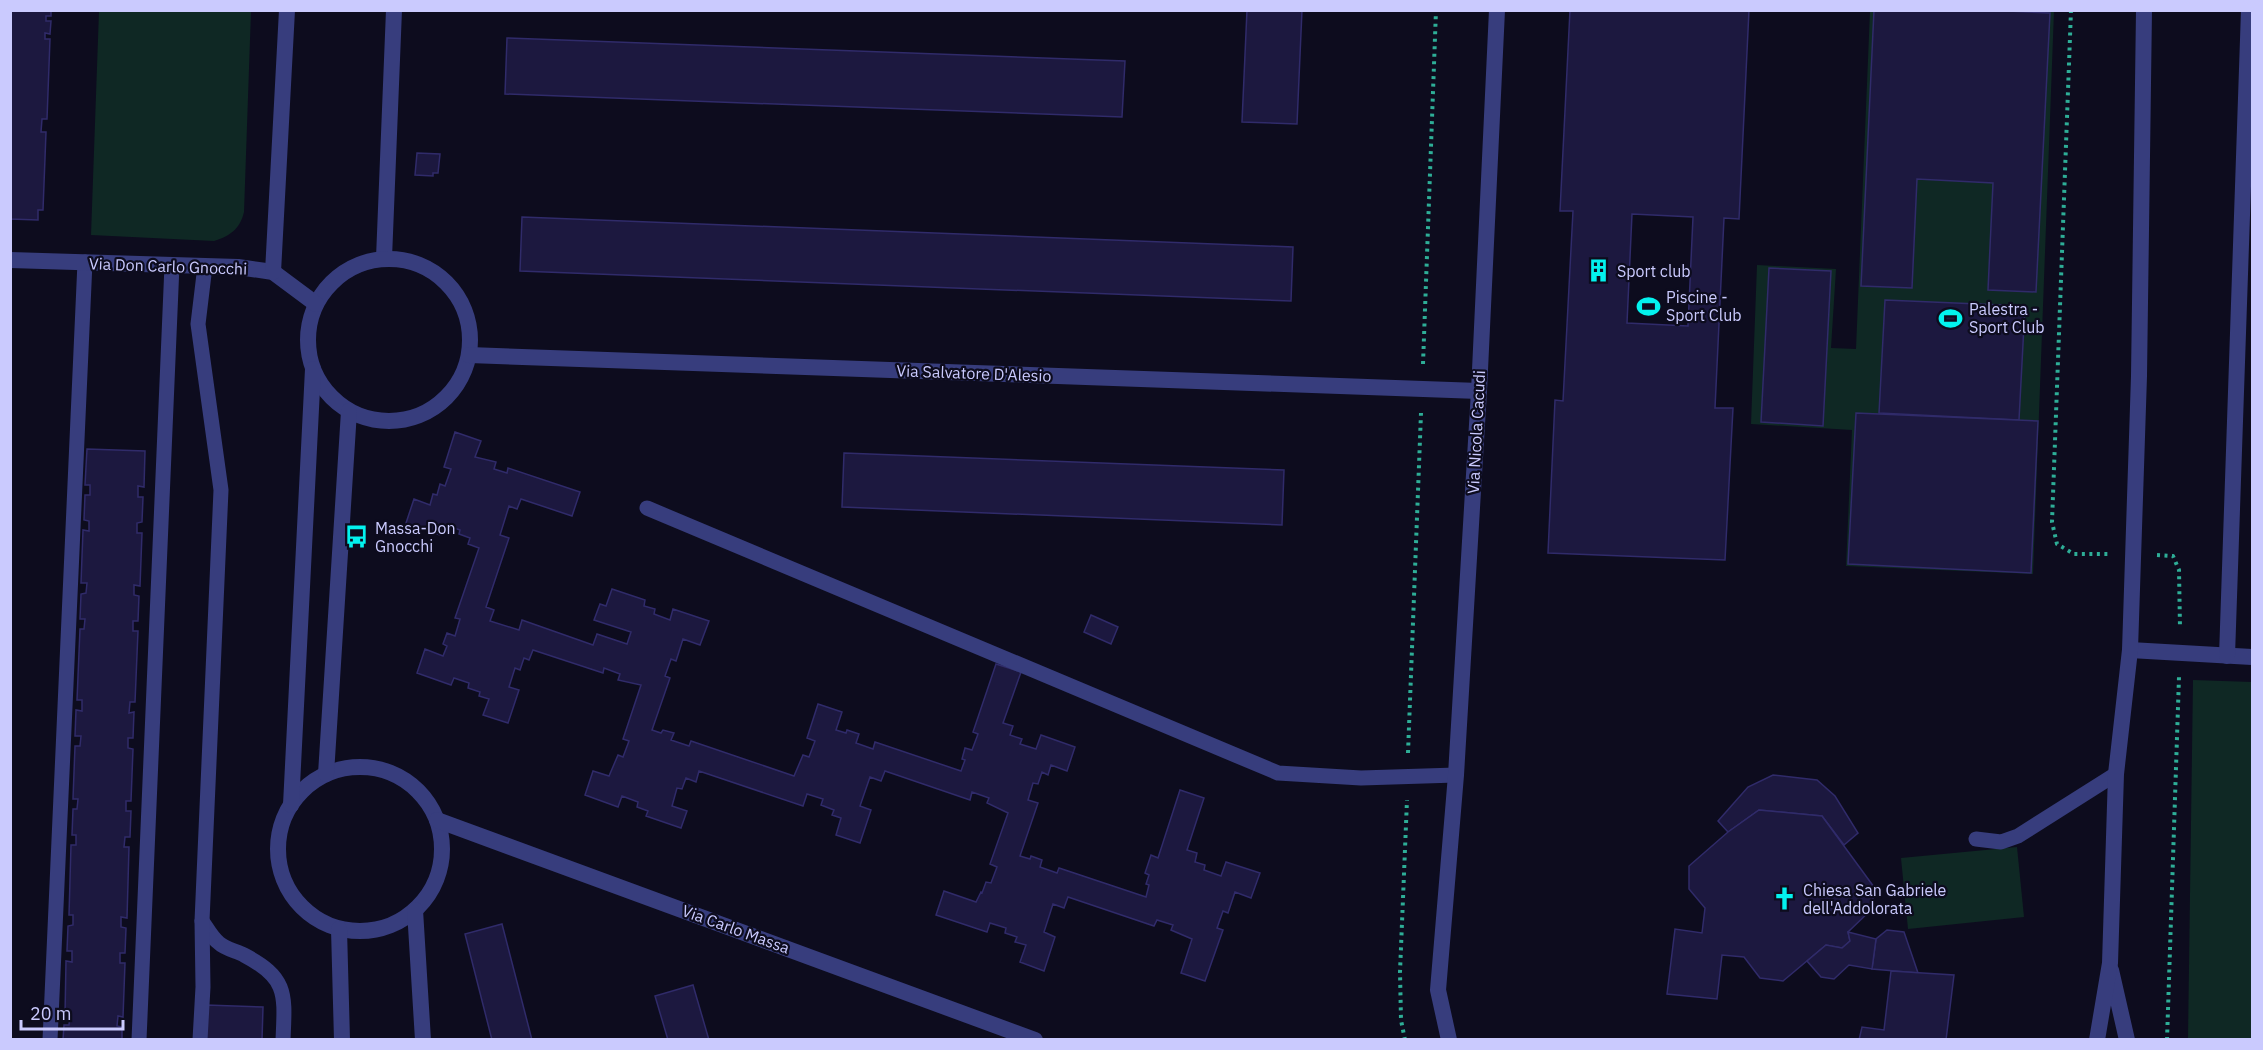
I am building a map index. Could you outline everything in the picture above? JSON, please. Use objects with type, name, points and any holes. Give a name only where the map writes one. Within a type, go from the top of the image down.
[{"type":"street","points":[[273,273],[286,10]]},
{"type":"street","points":[[384,258],[394,10]]},
{"type":"street","name":"Via Nicola Cacudi","points":[[1449,1040],[1438,990],[1456,776],[1479,391],[1497,10]]},
{"type":"street","points":[[2097,1040],[2110,963],[2116,774],[2130,650],[2139,376],[2144,10]]},
{"type":"street","points":[[2227,656],[2249,10]]},
{"type":"street","points":[[384,258],[427,267],[448,282],[463,304],[471,329],[469,355],[461,380],[445,400],[423,414],[399,421],[374,420],[349,411],[334,400],[321,385],[313,368],[308,347],[309,324],[316,304],[331,282],[352,267],[384,258]]},
{"type":"street","name":"Via Don Carlo Gnocchi","points":[[10,260],[238,267],[273,273],[316,304]]},
{"type":"street","name":"Via Salvatore D'Alesio","points":[[469,355],[1479,391]]},
{"type":"street","points":[[291,805],[313,368]]},
{"type":"street","points":[[326,774],[349,411]]},
{"type":"street","points":[[2130,650],[2253,657]]},
{"type":"street","points":[[352,767],[379,769],[404,779],[423,797],[437,820],[442,844],[440,868],[430,891],[415,910],[398,922],[380,929],[360,932],[339,929],[316,919],[296,902],[283,880],[278,854],[280,829],[291,805],[306,787],[326,774],[352,767]]},
{"type":"street","name":"Via Carlo Massa","points":[[437,820],[1035,1040]]},
{"type":"street","points":[[415,910],[423,1040]]},
{"type":"street","points":[[339,929],[342,1040]]},
{"type":"street","points":[[2110,963],[2127,1040]]},
{"type":"lane","points":[[50,1040],[85,262]]},
{"type":"lane","points":[[139,1040],[172,265]]},
{"type":"lane","points":[[200,1040],[203,987],[202,921],[221,490],[198,324],[206,266]]},
{"type":"lane","points":[[647,508],[1278,773],[1361,778],[1456,776]]},
{"type":"lane","points":[[1976,839],[2001,842],[2018,836],[2116,774]]},
{"type":"lane","points":[[202,921],[219,944],[265,967],[280,985],[284,1011],[283,1040]]},
{"type":"path","points":[[1405,1040],[1401,1020],[1400,972],[1436,10]]},
{"type":"green space","points":[[99,11],[251,11],[244,212],[234,231],[225,237],[214,241],[91,235]]},
{"type":"green space","name":"Palestra - Sport Club","points":[[1870,11],[2054,11],[2033,574],[1846,566],[1852,430],[1751,424],[1757,265],[1836,269],[1831,348],[1856,349]]},
{"type":"green space","points":[[2193,680],[2252,682],[2252,1039],[2188,1039]]},
{"type":"green space","points":[[2017,847],[2024,917],[1908,929],[1901,858]]},
{"type":"building","points":[[10,10],[51,10],[51,16],[46,16],[46,21],[51,21],[50,34],[45,33],[45,39],[50,39],[47,119],[42,119],[41,132],[46,132],[43,210],[38,210],[38,220],[10,219]]},
{"type":"building","points":[[1247,10],[1302,10],[1297,124],[1242,122]]},
{"type":"building","name":"Piscine - Sport Club","points":[[1570,10],[1749,10],[1739,219],[1724,218],[1715,408],[1733,408],[1725,560],[1548,553],[1555,400],[1563,401],[1573,211],[1560,211]],"holes":[[[1632,214],[1693,217],[1688,326],[1627,323]]]},
{"type":"building","points":[[1874,10],[1986,10],[2050,13],[2036,292],[1988,290],[1993,183],[1917,179],[1912,288],[1861,286]]},
{"type":"building","points":[[507,38],[1125,61],[1122,117],[505,94]]},
{"type":"building","points":[[417,153],[440,154],[438,173],[433,173],[433,176],[415,175]]},
{"type":"building","points":[[522,217],[1293,247],[1291,301],[520,271]]},
{"type":"building","points":[[1769,268],[1831,271],[1823,426],[1761,422]]},
{"type":"building","points":[[1885,300],[2025,306],[2019,420],[1879,413]]},
{"type":"building","points":[[1856,413],[2038,421],[2031,573],[1848,564]]},
{"type":"building","points":[[455,432],[481,441],[475,457],[496,462],[494,469],[507,473],[508,468],[580,492],[572,516],[521,499],[517,509],[509,506],[500,535],[509,538],[486,607],[494,610],[490,621],[519,630],[522,620],[593,645],[597,634],[627,644],[631,632],[594,620],[600,604],[606,606],[612,589],[645,600],[644,606],[655,609],[654,614],[670,620],[673,609],[709,621],[700,645],[683,639],[676,661],[671,659],[665,676],[670,678],[652,730],[674,733],[671,740],[689,746],[691,741],[794,776],[803,755],[809,757],[815,741],[807,738],[818,704],[842,712],[836,730],[846,733],[847,730],[859,734],[856,743],[873,749],[875,742],[961,771],[965,760],[962,759],[965,748],[972,750],[978,734],[973,732],[996,664],[1021,672],[1003,723],[1013,726],[1010,735],[1022,739],[1020,744],[1036,749],[1041,735],[1075,747],[1067,771],[1051,765],[1048,775],[1042,772],[1038,784],[1033,783],[1028,800],[1038,803],[1020,856],[1030,859],[1031,856],[1042,860],[1040,867],[1057,873],[1059,868],[1146,897],[1149,875],[1145,873],[1151,855],[1158,858],[1180,790],[1204,798],[1187,850],[1197,853],[1195,862],[1205,865],[1204,870],[1221,876],[1226,862],[1260,873],[1251,898],[1235,892],[1228,913],[1223,911],[1217,928],[1223,930],[1205,981],[1181,973],[1192,939],[1171,930],[1173,925],[1157,920],[1154,926],[1068,897],[1064,908],[1053,904],[1044,932],[1055,937],[1044,971],[1020,962],[1026,945],[1015,942],[1017,937],[1005,933],[1006,928],[990,923],[987,932],[936,915],[944,891],[976,902],[986,882],[991,883],[997,867],[990,864],[1008,813],[987,803],[989,798],[972,792],[970,800],[885,771],[881,781],[870,777],[860,806],[871,810],[860,843],[836,835],[841,818],[832,815],[834,810],[821,805],[823,799],[807,794],[803,806],[699,771],[696,782],[686,778],[682,789],[677,788],[672,806],[687,811],[681,828],[646,816],[648,811],[637,807],[638,802],[622,796],[618,807],[585,795],[593,771],[609,776],[618,755],[623,757],[629,741],[623,739],[641,685],[618,680],[620,674],[604,668],[603,673],[533,650],[529,660],[524,658],[520,670],[515,668],[509,687],[519,690],[508,723],[483,715],[489,699],[479,696],[480,692],[468,688],[469,683],[454,678],[451,685],[417,673],[425,649],[443,656],[447,646],[443,644],[447,633],[455,636],[460,619],[455,618],[479,548],[468,544],[470,538],[459,534],[460,530],[443,524],[440,535],[406,523],[414,499],[430,505],[433,494],[437,495],[440,484],[445,486],[451,469],[444,467]]},
{"type":"building","points":[[87,449],[145,451],[144,487],[138,486],[138,497],[143,497],[142,522],[137,523],[137,533],[142,533],[140,586],[134,585],[134,595],[139,596],[138,621],[133,621],[133,631],[138,631],[135,702],[130,702],[129,713],[134,712],[133,738],[128,738],[128,748],[133,749],[131,801],[126,801],[126,811],[131,811],[130,837],[125,837],[124,847],[129,847],[127,918],[121,917],[121,927],[126,928],[125,953],[120,953],[120,963],[125,963],[123,1017],[118,1016],[117,1026],[122,1027],[122,1040],[63,1040],[64,1025],[69,1025],[70,1015],[65,1015],[66,961],[72,962],[72,951],[67,951],[68,926],[73,925],[73,915],[69,915],[71,845],[76,845],[76,835],[72,835],[73,809],[77,809],[78,799],[73,799],[75,746],[80,746],[81,736],[75,736],[76,710],[82,711],[82,700],[77,700],[80,629],[84,629],[85,619],[80,619],[81,594],[86,593],[87,583],[81,583],[83,530],[89,531],[89,521],[84,520],[85,495],[90,495],[90,485],[85,485]]},
{"type":"building","points":[[844,453],[1284,470],[1282,525],[842,507]]},
{"type":"building","points":[[1091,615],[1118,627],[1111,644],[1084,632]]},
{"type":"building","points":[[1773,775],[1817,780],[1835,796],[1858,833],[1844,845],[1822,816],[1759,810],[1728,832],[1718,821],[1748,787]]},
{"type":"building","name":"Chiesa San Gabriele dell'Addolorata","points":[[1759,810],[1822,816],[1874,887],[1872,909],[1848,932],[1850,941],[1842,948],[1826,945],[1783,981],[1760,978],[1744,957],[1722,955],[1717,999],[1667,994],[1675,929],[1702,933],[1705,908],[1689,889],[1689,866],[1728,832]]},
{"type":"building","points":[[502,924],[532,1040],[492,1040],[465,934]]},
{"type":"building","points":[[1887,930],[1904,932],[1918,973],[1872,969],[1876,939]]},
{"type":"building","points":[[1848,932],[1876,939],[1872,969],[1849,965],[1834,979],[1821,977],[1807,961],[1826,945],[1842,948],[1850,941]]},
{"type":"building","points":[[1891,971],[1954,975],[1946,1040],[1859,1040],[1862,1027],[1884,1030]]},
{"type":"building","points":[[693,985],[709,1040],[668,1040],[655,996]]},
{"type":"building","points":[[206,1005],[263,1007],[262,1040],[205,1040]]},
{"type":"place","name":"Sport club","points":[[1599,271]]},
{"type":"place","name":"Piscine - Sport Club","points":[[1648,306]]},
{"type":"place","name":"Palestra - Sport Club","points":[[1951,318]]},
{"type":"place","name":"Massa-Don Gnocchi","points":[[357,537]]},
{"type":"place","name":"Chiesa San Gabriele dell'Addolorata","points":[[1785,899]]}]
